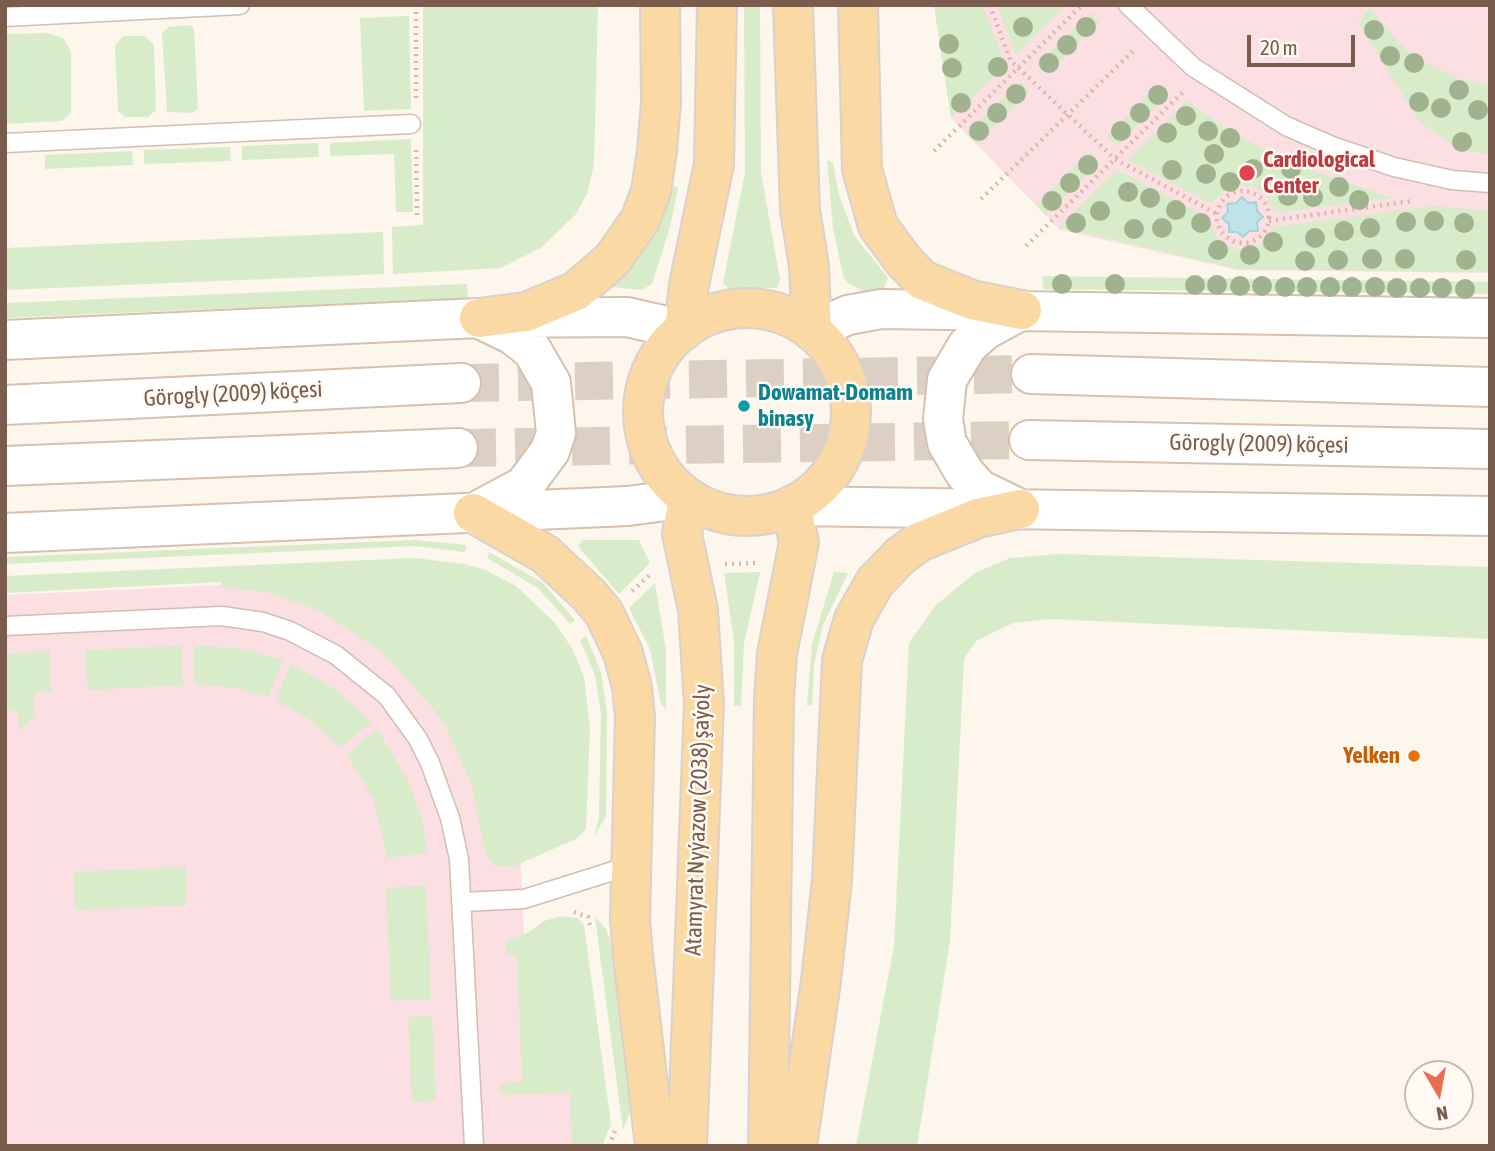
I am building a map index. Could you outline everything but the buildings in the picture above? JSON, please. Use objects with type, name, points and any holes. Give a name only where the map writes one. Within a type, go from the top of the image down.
[{"type":"main road","points":[[479,318],[526,312],[576,292],[612,260],[640,220],[652,191],[657,151],[661,103],[660,5]]},
{"type":"main road","points":[[684,330],[689,285],[713,164],[716,5]]},
{"type":"main road","points":[[793,5],[799,199],[808,267],[812,331]]},
{"type":"main road","points":[[858,5],[862,169],[878,226],[922,280],[972,300],[1022,310]]},
{"type":"main road","points":[[749,309],[782,315],[812,331],[825,343],[849,389],[850,424],[840,458],[831,473],[820,486],[791,506],[774,512],[738,515],[704,506],[688,498],[664,475],[656,461],[647,439],[643,415],[648,382],[654,367],[672,340],[684,330],[715,314],[749,309]]},
{"type":"main road","points":[[812,331],[848,315],[881,309],[1490,318]]},
{"type":"main road","points":[[1020,509],[979,489],[964,472],[947,443],[943,419],[947,380],[967,346],[985,330],[1022,310]]},
{"type":"main road","points":[[5,340],[479,318],[627,317],[684,330]]},
{"type":"main road","points":[[473,513],[524,486],[550,451],[556,433],[551,383],[532,350],[513,335],[479,318]]},
{"type":"main road","points":[[1031,374],[1490,387]]},
{"type":"main road","name":"Görogly (2009) köçesi","points":[[5,405],[461,383]]},
{"type":"main road","name":"Görogly (2009) köçesi","points":[[1029,440],[1490,449]]},
{"type":"main road","points":[[5,466],[458,448]]},
{"type":"main road","points":[[5,533],[628,506],[688,498]]},
{"type":"main road","name":"Atamyrat Nyýazow (2038) şaýoly","points":[[687,1146],[704,704],[698,610],[682,534],[688,498]]},
{"type":"main road","points":[[791,506],[1490,516]]},
{"type":"main road","points":[[768,1146],[774,699],[777,654],[799,542],[791,506]]},
{"type":"main road","points":[[797,1146],[832,880],[842,660],[854,619],[875,582],[900,556],[919,542],[978,518],[1020,509]]},
{"type":"main road","points":[[473,513],[545,554],[589,595],[604,613],[614,633],[632,687],[635,717],[633,955],[655,1146]]},
{"type":"lane","points":[[5,17],[240,5]]},
{"type":"lane","points":[[1128,5],[1203,74],[1240,99],[1309,136],[1344,151],[1420,173],[1452,180],[1490,183]]},
{"type":"lane","points":[[5,143],[411,124]]},
{"type":"lane","points":[[5,626],[241,618],[290,631],[336,655],[387,696],[418,739],[450,818],[463,902],[474,1146]]},
{"type":"lane","points":[[463,902],[524,899],[632,865]]},
{"type":"path","points":[[990,5],[1010,60],[1115,159],[1217,214]]},
{"type":"path","points":[[934,151],[1082,5]]},
{"type":"path","points":[[981,199],[1154,30]]},
{"type":"path","points":[[1026,246],[1203,74]]},
{"type":"path","points":[[1269,221],[1412,201],[1420,173]]},
{"type":"path","points":[[1246,191],[1259,196],[1268,207],[1269,221],[1264,234],[1253,242],[1239,243],[1227,238],[1218,228],[1217,214],[1222,201],[1232,193],[1246,191]]},
{"type":"path","points":[[722,564],[762,563]]},
{"type":"path","points":[[622,600],[652,573]]},
{"type":"path","points":[[565,912],[588,917],[591,935]]},
{"type":"path","points":[[609,1146],[616,1123]]},
{"type":"shaded area","name":"Cardiological Center","points":[[934,5],[1490,5],[1490,273],[1238,270],[1060,230],[951,118]]},
{"type":"shaded area","points":[[394,577],[514,710],[526,981],[582,979],[589,1146],[5,1146],[5,595]]},
{"type":"green space","points":[[423,5],[598,5],[594,164],[587,194],[576,214],[541,248],[501,268],[393,274],[392,227],[423,225]]},
{"type":"green space","points":[[744,5],[760,5],[761,172],[780,280],[777,288],[729,289],[723,283],[745,173]]},
{"type":"green space","points":[[934,5],[983,5],[1005,66],[951,118]]},
{"type":"green space","points":[[997,5],[1066,5],[1016,55]]},
{"type":"green space","points":[[1370,8],[1400,44],[1418,59],[1458,79],[1490,86],[1490,155],[1465,150],[1449,143],[1419,121],[1358,22]]},
{"type":"green space","points":[[1090,13],[1099,23],[1047,74],[1037,65]]},
{"type":"green space","points":[[409,16],[411,109],[364,111],[360,18]]},
{"type":"green space","points":[[190,25],[194,29],[198,108],[193,113],[167,112],[162,33],[169,27]]},
{"type":"green space","points":[[47,33],[63,38],[71,52],[71,113],[62,121],[5,124],[5,34]]},
{"type":"green space","points":[[123,36],[145,36],[154,45],[156,110],[148,117],[125,117],[118,111],[115,46]]},
{"type":"green space","points":[[1021,81],[1030,91],[976,143],[966,134]]},
{"type":"green space","points":[[1159,84],[1169,94],[1116,145],[1107,136]]},
{"type":"green space","points":[[1187,101],[1230,131],[1290,163],[1392,198],[1275,213],[1265,193],[1256,188],[1236,185],[1219,195],[1212,204],[1127,160]]},
{"type":"green space","points":[[411,139],[413,212],[396,212],[394,154],[330,156],[330,143]]},
{"type":"green space","points":[[318,143],[319,157],[242,160],[242,146]]},
{"type":"green space","points":[[230,147],[231,161],[144,164],[144,150]]},
{"type":"green space","points":[[132,151],[133,165],[45,169],[45,155]]},
{"type":"green space","points":[[1090,152],[1100,162],[1045,215],[1036,205]]},
{"type":"green space","points":[[827,160],[833,163],[839,195],[854,235],[888,278],[884,288],[863,291],[847,283],[843,276],[833,228]]},
{"type":"green space","points":[[1117,170],[1210,218],[1214,233],[1220,241],[1238,250],[1259,246],[1273,227],[1433,206],[1490,211],[1490,272],[1238,269],[1058,227]]},
{"type":"green space","points":[[674,185],[678,189],[670,227],[652,284],[642,290],[612,287],[654,233]]},
{"type":"green space","points":[[383,232],[384,274],[5,290],[5,248]]},
{"type":"green space","points":[[1042,276],[1490,282],[1490,294],[1043,289]]},
{"type":"green space","points":[[467,284],[468,298],[5,318],[5,303]]},
{"type":"green space","points":[[415,540],[467,545],[465,552],[415,546],[5,564],[5,557]]},
{"type":"green space","points":[[582,540],[639,540],[650,563],[619,594],[578,546]]},
{"type":"green space","points":[[489,552],[543,583],[575,620],[570,624],[538,588],[487,558]]},
{"type":"green space","points":[[1058,554],[1490,567],[1490,639],[1050,619],[1013,623],[976,641],[964,659],[950,941],[917,1146],[856,1146],[894,946],[909,643],[936,605],[975,573],[1010,558]]},
{"type":"green space","points":[[415,558],[483,569],[516,586],[555,623],[573,650],[584,677],[590,727],[586,829],[576,839],[512,867],[493,865],[486,856],[471,783],[446,726],[435,711],[382,652],[318,610],[266,592],[221,587],[221,582],[5,593],[5,576]]},
{"type":"green space","points":[[760,572],[744,644],[741,706],[734,706],[734,641],[724,573]]},
{"type":"green space","points":[[834,572],[848,573],[823,625],[814,664],[812,705],[807,706],[812,644]]},
{"type":"green space","points":[[655,583],[666,650],[666,710],[661,704],[650,649],[629,608]]},
{"type":"green space","points":[[586,636],[601,672],[607,713],[606,816],[594,837],[599,817],[601,714],[595,675],[580,640]]},
{"type":"green space","points":[[193,645],[244,649],[283,660],[268,697],[236,688],[194,684]]},
{"type":"green space","points":[[181,646],[183,685],[88,690],[85,650]]},
{"type":"green space","points":[[50,651],[51,691],[35,692],[33,717],[19,731],[18,711],[5,711],[5,654]]},
{"type":"green space","points":[[291,663],[336,690],[371,722],[341,748],[312,721],[276,700]]},
{"type":"green space","points":[[377,729],[410,784],[423,823],[427,853],[387,858],[374,799],[347,755]]},
{"type":"green space","points":[[186,867],[187,905],[75,910],[74,872]]},
{"type":"green space","points":[[426,886],[431,999],[391,1001],[386,888]]},
{"type":"green space","points":[[562,916],[578,918],[584,925],[611,1124],[602,1146],[572,1146],[570,1092],[504,1095],[498,1089],[504,1084],[522,1082],[517,956],[505,954],[505,942],[529,932],[544,921]]},
{"type":"green space","points":[[595,917],[606,929],[610,940],[632,1107],[623,1130]]},
{"type":"green space","points":[[432,1016],[436,1100],[412,1102],[408,1017]]},
{"type":"water","points":[[1242,197],[1248,203],[1256,202],[1257,211],[1263,217],[1257,222],[1258,231],[1249,231],[1243,237],[1237,232],[1229,232],[1229,224],[1222,218],[1228,212],[1227,204],[1236,203]]},
{"type":"tunnel","points":[[461,383],[1031,374]]},
{"type":"tunnel","points":[[458,448],[1029,440]]},
{"type":"place","name":"Cardiological Center","points":[[1247,173]]},
{"type":"place","name":"Dowamat-Domam binasy","points":[[744,406]]},
{"type":"place","name":"Yelken","points":[[1414,756]]}]
